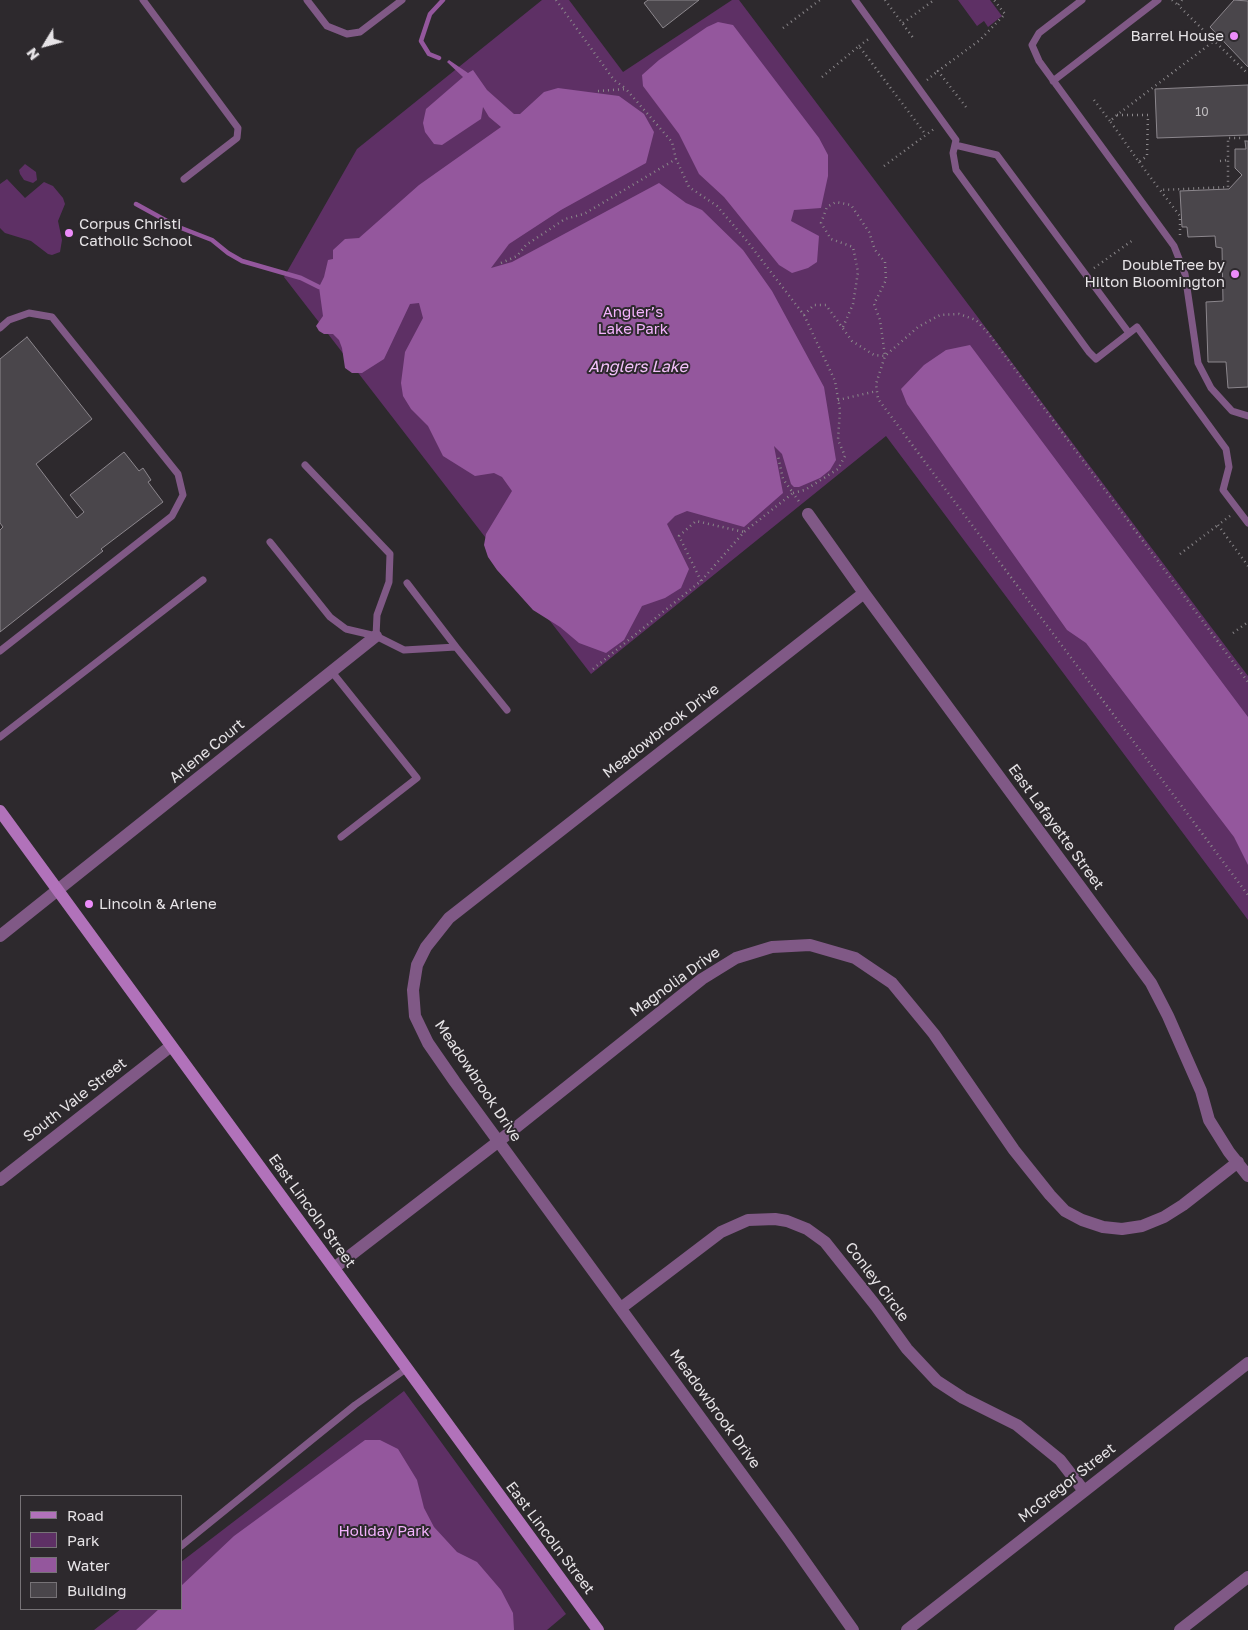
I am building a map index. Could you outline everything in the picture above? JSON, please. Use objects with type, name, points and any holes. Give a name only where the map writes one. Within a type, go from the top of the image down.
[{"type":"main road","name":"East Lincoln Street","points":[[0,811],[598,1630]]},
{"type":"street","name":"East Lafayette Street","points":[[808,514],[1150,983],[1168,1016],[1201,1091],[1209,1120],[1248,1176]]},
{"type":"street","name":"Meadowbrook Drive","points":[[853,1630],[784,1531],[428,1043],[415,1016],[413,990],[417,965],[426,947],[449,918],[864,593]]},
{"type":"street","name":"Arlene Court","points":[[0,936],[376,636]]},
{"type":"street","name":"Magnolia Drive","points":[[334,1268],[499,1141],[702,979],[736,958],[772,947],[810,945],[855,958],[892,983],[934,1034],[1014,1150],[1050,1195],[1065,1211],[1082,1220],[1103,1227],[1122,1229],[1142,1226],[1164,1217],[1238,1162]]},
{"type":"street","name":"South Vale Street","points":[[0,1180],[171,1046]]},
{"type":"street","name":"Conley Circle","points":[[621,1308],[721,1232],[748,1220],[775,1219],[787,1221],[807,1229],[824,1242],[876,1306],[907,1349],[937,1381],[963,1398],[1017,1425],[1060,1460],[1084,1491]]},
{"type":"street","name":"McGregor Street","points":[[907,1630],[1248,1363]]},
{"type":"street","points":[[1180,1630],[1248,1577]]},
{"type":"lane","points":[[144,0],[238,128],[236,138],[184,179]]},
{"type":"lane","points":[[307,0],[327,26],[347,34],[360,32],[402,0]]},
{"type":"lane","points":[[855,0],[956,140],[953,154],[956,170],[1089,352],[1096,359],[1137,327],[1226,449],[1229,467],[1224,490],[1248,524]]},
{"type":"lane","points":[[1082,0],[1039,33],[1032,45],[1039,61],[1053,81],[1174,246],[1185,274],[1198,363],[1211,388],[1232,411],[1248,416]]},
{"type":"lane","points":[[1053,81],[1158,0]]},
{"type":"lane","points":[[954,145],[997,155],[1129,333]]},
{"type":"lane","points":[[0,328],[9,320],[30,313],[52,317],[178,474],[183,495],[172,516],[0,651]]},
{"type":"lane","points":[[305,465],[390,554],[389,582],[377,615],[376,636]]},
{"type":"lane","points":[[270,542],[330,616],[346,629],[376,636],[404,650],[456,647]]},
{"type":"lane","points":[[0,737],[203,580]]},
{"type":"lane","points":[[407,583],[507,710]]},
{"type":"lane","points":[[332,672],[417,778],[341,837]]},
{"type":"lane","points":[[182,1545],[355,1405],[406,1368]]},
{"type":"path","points":[[556,0],[614,80],[626,89],[672,142],[676,159],[690,187],[717,206],[747,240],[804,315],[835,381],[838,400],[838,440],[845,456],[838,468],[805,490],[793,493],[744,532],[701,581],[593,669]]},
{"type":"path","points":[[783,28],[820,0]]},
{"type":"path","points":[[886,0],[914,38]]},
{"type":"path","points":[[903,23],[934,0]]},
{"type":"path","points":[[927,80],[980,40],[1005,14],[994,0]]},
{"type":"path","points":[[1172,0],[1248,74]]},
{"type":"path","points":[[1178,5],[1182,0]]},
{"type":"path","points":[[1110,121],[1214,41]]},
{"type":"path","points":[[822,77],[859,46],[926,135]]},
{"type":"path","points":[[938,71],[966,107]]},
{"type":"path","points":[[598,91],[626,89]]},
{"type":"path","points":[[1094,100],[1180,216],[1180,238],[1174,246]]},
{"type":"path","points":[[1117,115],[1148,115],[1147,156],[1139,162]]},
{"type":"path","points":[[884,166],[943,122]]},
{"type":"path","points":[[1160,190],[1228,187],[1228,138],[1243,138]]},
{"type":"path","points":[[501,263],[518,256],[526,245],[565,220],[584,214],[676,159]]},
{"type":"path","points":[[1220,161],[1228,160]]},
{"type":"path","points":[[842,327],[853,304],[858,272],[853,247],[831,239],[821,223],[827,207],[836,202],[851,205],[869,232],[875,250],[885,262],[886,280],[874,304],[880,320],[885,356],[876,384],[878,399],[1248,895]]},
{"type":"path","points":[[1089,261],[1094,269],[1133,240]]},
{"type":"path","points":[[804,315],[814,305],[826,305],[852,341],[874,355],[885,356],[918,327],[940,315],[959,314],[976,320],[988,333],[1248,682]]},
{"type":"path","points":[[838,400],[877,391]]},
{"type":"path","points":[[778,456],[783,479],[808,514]]},
{"type":"path","points":[[1180,554],[1238,510]]},
{"type":"path","points":[[701,581],[680,536],[696,521],[744,532]]},
{"type":"path","points":[[1218,525],[1248,566]]},
{"type":"path","points":[[1233,633],[1248,622]]},
{"type":"green space","name":"Angler’s Lake Park","points":[[542,0],[569,0],[623,72],[732,0],[739,0],[1248,676],[1248,920],[886,436],[591,674],[284,277],[357,149]]},
{"type":"green space","points":[[958,0],[990,0],[1002,16],[988,27],[984,21],[977,26]]},
{"type":"green space","points":[[25,164],[36,172],[37,180],[33,183],[24,180],[20,174],[19,170]]},
{"type":"green space","points":[[7,179],[25,198],[44,182],[53,186],[63,198],[65,204],[58,221],[62,240],[60,252],[52,255],[48,254],[31,241],[5,233],[0,228],[0,184]]},
{"type":"green space","name":"Holiday Park","points":[[404,1391],[566,1614],[547,1630],[94,1630],[120,1610],[182,1610],[182,1561]]},
{"type":"water","points":[[718,22],[733,25],[819,138],[828,155],[828,176],[821,208],[794,210],[791,221],[819,236],[817,262],[808,268],[792,273],[779,265],[724,197],[699,174],[679,134],[643,86],[642,75],[659,60],[707,27]]},
{"type":"water","name":"Anglers Lake","points":[[449,60],[468,73],[473,70],[487,90],[514,114],[520,114],[544,92],[558,88],[619,96],[644,114],[654,132],[646,163],[561,210],[509,244],[491,268],[512,262],[659,183],[686,203],[702,210],[743,250],[772,291],[824,387],[836,460],[830,470],[820,478],[799,487],[794,487],[791,484],[782,454],[774,446],[783,493],[744,527],[687,511],[675,516],[667,524],[689,569],[681,588],[665,598],[642,606],[624,640],[606,653],[579,643],[560,627],[533,610],[497,570],[488,557],[484,545],[486,534],[512,491],[502,477],[494,473],[475,476],[443,456],[428,426],[411,409],[403,396],[401,383],[405,352],[423,318],[419,303],[410,304],[384,359],[362,373],[352,373],[345,368],[339,340],[333,334],[324,334],[319,331],[316,326],[323,316],[319,287],[324,277],[328,260],[333,259],[333,250],[345,239],[359,238],[419,185],[501,127],[489,117],[483,107],[481,119],[442,145],[434,144],[425,132],[423,123],[426,109],[463,77],[447,62]]},
{"type":"water","points":[[970,345],[1248,717],[1248,865],[1234,837],[1086,643],[1067,630],[907,404],[901,389],[924,365],[946,350]]},
{"type":"water","name":"Holiday Park","points":[[365,1440],[380,1440],[398,1449],[417,1480],[424,1508],[434,1527],[457,1552],[477,1562],[501,1590],[513,1613],[514,1630],[136,1630],[158,1610],[182,1610],[182,1585],[234,1536]]},
{"type":"building","points":[[648,0],[699,0],[663,28],[644,3]]},
{"type":"building","name":"Barrel House","points":[[1234,0],[1248,1],[1248,67],[1210,27]]},
{"type":"building","points":[[1248,85],[1248,135],[1157,138],[1155,89]]},
{"type":"building","name":"DoubleTree by Hilton Bloomington","points":[[1245,141],[1248,141],[1248,387],[1228,388],[1226,362],[1208,362],[1206,302],[1223,301],[1222,248],[1216,247],[1215,236],[1188,237],[1187,227],[1182,227],[1180,191],[1229,189],[1242,175],[1235,168],[1235,149],[1246,149]]},
{"type":"building","points":[[27,337],[92,419],[36,464],[77,518],[84,512],[70,495],[124,452],[139,471],[143,468],[151,480],[148,482],[163,502],[101,549],[103,551],[0,632],[0,530],[3,527],[0,523],[0,359]]},
{"type":"waterway","points":[[439,58],[429,54],[421,41],[430,14],[443,0]]},
{"type":"waterway","points":[[136,204],[176,226],[212,240],[242,261],[301,278],[319,287]]},
{"type":"place","name":"Barrel House","points":[[1234,36]]},
{"type":"place","name":"Corpus Christi Catholic School","points":[[69,233]]},
{"type":"place","name":"DoubleTree by Hilton Bloomington","points":[[1235,274]]},
{"type":"place","name":"Lincoln & Arlene","points":[[89,904]]}]
